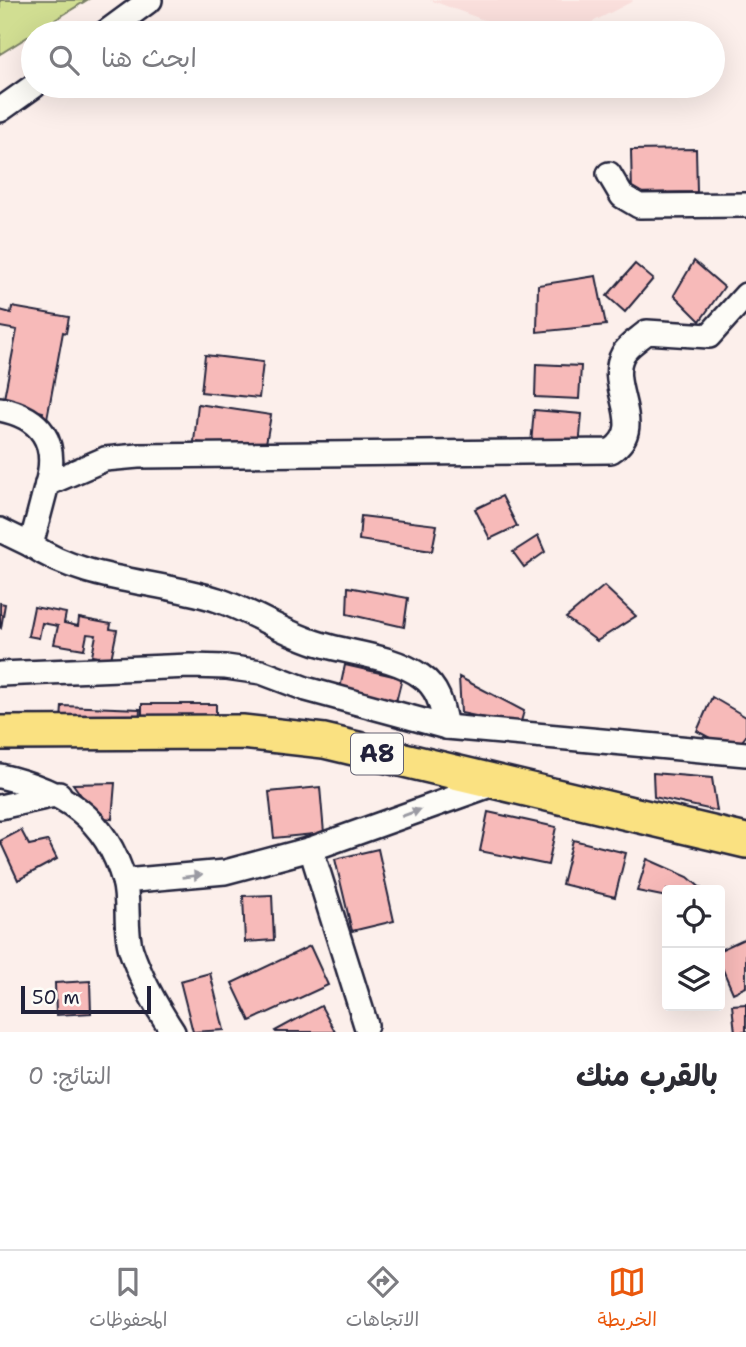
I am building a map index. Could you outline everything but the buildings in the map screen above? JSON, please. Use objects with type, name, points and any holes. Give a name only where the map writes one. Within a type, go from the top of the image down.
[{"type":"highway","name":"A8","points":[[0,733],[242,732],[324,741],[746,841]]},
{"type":"street","points":[[121,21],[150,0]]},
{"type":"street","points":[[0,110],[21,95]]},
{"type":"street","points":[[609,174],[622,196],[639,206],[746,205]]},
{"type":"street","points":[[47,484],[105,459],[138,456],[611,451],[621,444],[626,435],[626,406],[619,370],[622,355],[647,332],[709,336],[746,295]]},
{"type":"street","points":[[0,409],[27,416],[38,424],[52,467],[31,545]]},
{"type":"street","points":[[0,530],[73,566],[217,599],[320,644],[402,666],[423,677],[436,691],[446,727]]},
{"type":"street","points":[[0,674],[190,666],[226,667],[261,672],[306,689],[446,727],[746,754]]},
{"type":"street","points":[[0,776],[37,784],[59,794],[98,827],[124,881],[130,948],[152,999],[173,1032]]},
{"type":"street","points":[[124,881],[225,872],[311,849],[496,783]]},
{"type":"street","points":[[0,807],[59,794]]},
{"type":"street","points":[[311,849],[366,1025]]},
{"type":"shaded area","points":[[430,0],[633,1],[594,21],[487,21]]},
{"type":"green space","points":[[0,0],[87,0],[53,21],[21,21],[21,41],[0,54]]}]
